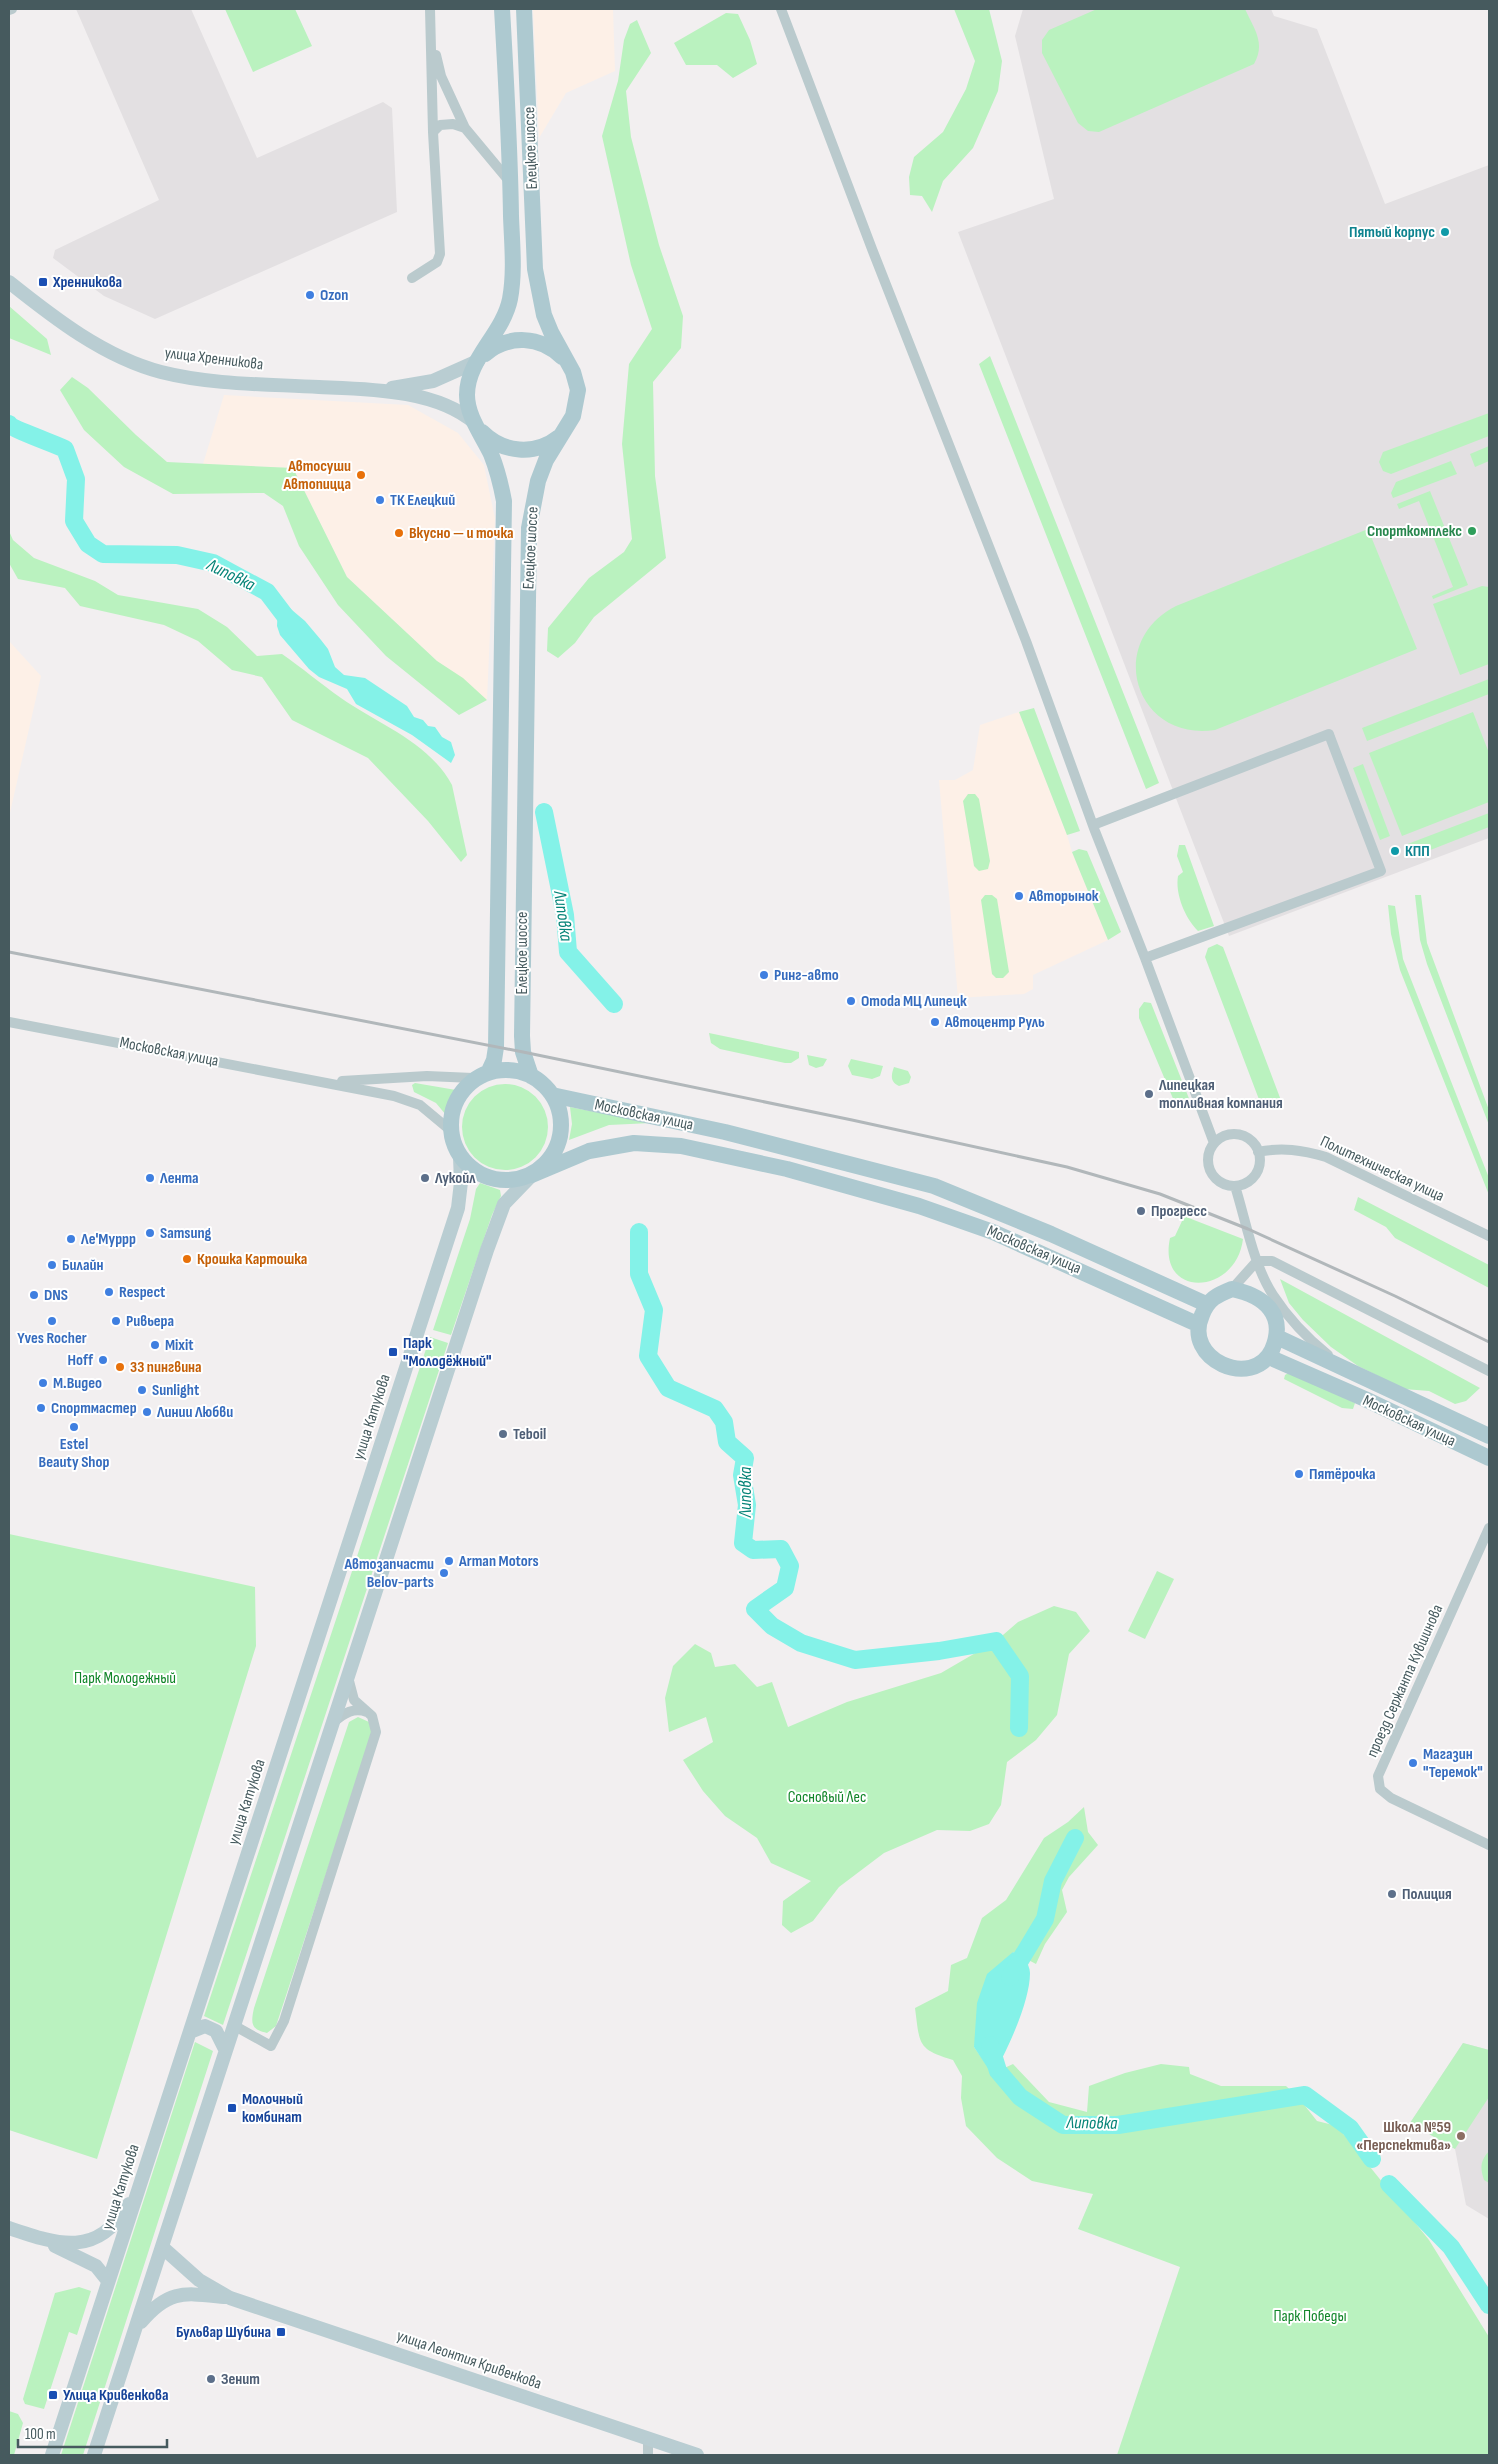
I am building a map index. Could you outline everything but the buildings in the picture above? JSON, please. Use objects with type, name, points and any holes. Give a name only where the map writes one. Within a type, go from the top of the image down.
[{"type":"main road","name":"Елецкое шоссе","points":[[480,1076],[494,1060],[496,1047],[505,532],[504,501],[499,476],[470,414],[467,396],[470,377],[504,320],[510,300],[513,276],[511,183],[502,9]]},
{"type":"main road","name":"Елецкое шоссе","points":[[524,9],[535,270],[544,315],[576,381],[578,399],[574,416],[546,460],[538,481],[529,528],[522,1036],[523,1052],[531,1076]]},
{"type":"main road","name":"улица Хренникова","points":[[9,282],[95,343],[116,354],[161,372],[214,380],[379,390]]},
{"type":"main road","points":[[379,390],[433,381],[478,362],[498,345],[524,340],[549,346],[568,364]]},
{"type":"main road","points":[[379,390],[430,401],[459,412],[503,447],[522,450],[549,444],[564,432]]},
{"type":"main road","points":[[94,2455],[225,2049],[504,1204],[532,1175],[545,1165],[554,1153],[560,1138],[559,1109],[552,1095],[543,1084],[531,1076],[509,1070],[480,1076],[458,1096],[453,1106],[450,1130],[460,1157],[478,1174],[491,1179],[506,1181],[532,1175]]},
{"type":"main road","name":"Московская улица","points":[[552,1095],[726,1132],[934,1186],[1051,1234],[1206,1304]]},
{"type":"main road","name":"Московская улица","points":[[532,1175],[589,1151],[634,1143],[681,1146],[787,1169],[919,1206],[993,1232],[1198,1324]]},
{"type":"main road","name":"улица Катукова","points":[[52,2455],[458,1208],[461,1182],[460,1157]]},
{"type":"main road","points":[[1232,1289],[1249,1292],[1259,1298],[1276,1317],[1277,1338],[1268,1357],[1247,1368],[1222,1365],[1208,1356],[1198,1333],[1198,1324],[1206,1304],[1216,1295],[1232,1289]]},
{"type":"main road","name":"Московская улица","points":[[1277,1338],[1489,1436]]},
{"type":"main road","name":"Московская улица","points":[[1268,1357],[1365,1399],[1489,1458]]},
{"type":"main road","points":[[190,2032],[205,2026],[216,2031],[225,2049]]},
{"type":"main road","points":[[36,2237],[76,2244],[102,2234],[122,2216],[140,2187]]},
{"type":"main road","points":[[9,2228],[36,2237],[96,2266],[108,2281]]},
{"type":"main road","points":[[162,2247],[199,2280],[230,2298]]},
{"type":"main road","points":[[136,2327],[160,2301],[174,2295],[194,2294],[230,2298]]},
{"type":"main road","name":"улица Леонтия Кривенкова","points":[[230,2298],[697,2455]]},
{"type":"street","points":[[412,278],[437,262],[440,254],[433,132],[430,9]]},
{"type":"street","points":[[781,9],[872,249],[1026,641],[1093,825],[1214,1143]]},
{"type":"street","points":[[432,41],[441,76],[465,128],[511,183]]},
{"type":"street","points":[[433,132],[440,124],[453,124],[465,128]]},
{"type":"street","points":[[1093,825],[1329,734],[1381,871],[1145,958]]},
{"type":"street","name":"Московская улица","points":[[9,1022],[330,1082],[403,1098],[420,1105],[450,1130]]},
{"type":"street","name":"Московская улица","points":[[330,1082],[427,1076],[480,1076]]},
{"type":"street","points":[[1240,1134],[1248,1138],[1258,1152],[1260,1162],[1252,1178],[1235,1186],[1226,1185],[1213,1175],[1208,1158],[1214,1143],[1221,1137],[1240,1134]]},
{"type":"street","name":"Политехническая улица","points":[[1258,1152],[1275,1148],[1302,1150],[1326,1158],[1489,1236]]},
{"type":"street","points":[[1235,1186],[1257,1261],[1272,1294],[1276,1317]]},
{"type":"street","points":[[1232,1289],[1257,1261],[1272,1261],[1489,1371]]},
{"type":"street","points":[[1272,1294],[1314,1344],[1346,1370]]},
{"type":"street","name":"проезд Сержанта Кувшинова","points":[[1489,1528],[1378,1776],[1380,1789],[1391,1798],[1489,1845]]},
{"type":"street","points":[[233,2025],[271,2046],[284,2021],[376,1732],[372,1716],[354,1700],[348,1677]]},
{"type":"street","points":[[332,1723],[342,1715],[357,1709],[366,1711],[372,1716]]},
{"type":"street","points":[[648,2439],[648,2455]]},
{"type":"shaded area","points":[[76,9],[191,9],[257,158],[383,102],[392,108],[397,212],[155,319],[104,296],[53,258],[55,250],[159,200]]},
{"type":"shaded area","points":[[533,9],[613,9],[615,71],[566,93],[539,138]]},
{"type":"shaded area","points":[[1023,9],[1271,9],[1274,16],[1317,29],[1385,204],[1489,165],[1489,838],[1229,936],[958,232],[1054,199],[1015,36]]},
{"type":"shaded area","points":[[224,395],[408,405],[458,433],[484,465],[495,519],[487,700],[437,661],[347,577],[293,468],[203,464]]},
{"type":"shaded area","points":[[9,641],[41,676],[9,817]]},
{"type":"shaded area","name":"Авторынок","points":[[1019,712],[1072,852],[1108,940],[1033,975],[1033,989],[1024,994],[958,998],[939,780],[955,780],[973,770],[980,725]]},
{"type":"shaded area","name":"Школа №59 «Перспектива»","points":[[1463,2043],[1489,2050],[1489,2219],[1466,2205],[1455,2149],[1410,2123]]},
{"type":"green space","points":[[225,9],[295,9],[312,46],[253,72]]},
{"type":"green space","points":[[954,9],[989,9],[1002,61],[998,91],[973,148],[943,181],[932,212],[922,196],[910,195],[909,177],[914,157],[943,132],[966,89],[975,61]]},
{"type":"green space","points":[[1097,9],[1245,9],[1255,30],[1259,49],[1254,64],[1099,132],[1088,131],[1078,123],[1042,53],[1042,40],[1049,30]]},
{"type":"green space","points":[[726,13],[738,14],[750,40],[757,64],[733,78],[717,65],[686,65],[674,43]]},
{"type":"green space","points":[[637,20],[651,53],[626,91],[631,137],[659,245],[683,316],[681,348],[653,382],[655,476],[666,558],[594,617],[575,643],[558,658],[547,651],[548,628],[589,578],[624,552],[632,539],[622,444],[629,364],[652,329],[631,265],[602,136],[618,81],[624,40],[630,24]]},
{"type":"green space","points":[[9,306],[47,339],[51,355],[9,338]]},
{"type":"green space","points":[[990,356],[1159,783],[1146,789],[979,364]]},
{"type":"green space","points":[[72,377],[88,388],[167,462],[293,468],[347,577],[437,661],[463,678],[487,700],[459,715],[386,656],[338,605],[299,546],[283,506],[264,493],[173,494],[124,467],[84,430],[60,390]]},
{"type":"green space","points":[[1489,413],[1489,436],[1391,474],[1383,471],[1379,462],[1383,452]]},
{"type":"green space","points":[[1489,446],[1489,461],[1475,467],[1470,454]]},
{"type":"green space","points":[[1451,461],[1457,474],[1393,498],[1391,493],[1396,482]]},
{"type":"green space","points":[[1430,491],[1468,585],[1433,599],[1432,596],[1453,587],[1419,501],[1399,509],[1397,504]]},
{"type":"green space","points":[[1368,529],[1417,649],[1215,730],[1188,730],[1165,721],[1149,706],[1139,686],[1136,665],[1141,643],[1154,622],[1176,606]]},
{"type":"green space","points":[[9,531],[13,540],[34,558],[95,581],[118,595],[198,609],[227,627],[257,656],[282,654],[341,698],[417,745],[442,770],[452,785],[467,855],[461,862],[428,821],[368,758],[292,720],[262,677],[232,670],[198,641],[164,625],[80,606],[65,588],[18,579],[9,563]]},
{"type":"green space","points":[[1482,586],[1489,587],[1489,664],[1460,675],[1433,604]]},
{"type":"green space","points":[[1489,679],[1489,694],[1367,741],[1362,728]]},
{"type":"green space","points":[[1034,708],[1080,831],[1067,835],[1019,712]]},
{"type":"green space","points":[[1473,712],[1489,753],[1489,802],[1402,836],[1369,753]]},
{"type":"green space","points":[[1363,764],[1390,836],[1380,840],[1353,768]]},
{"type":"green space","points":[[968,794],[975,794],[979,799],[990,861],[988,869],[979,871],[974,866],[963,801]]},
{"type":"green space","points":[[1489,813],[1489,827],[1410,858],[1405,845]]},
{"type":"green space","points":[[1179,845],[1185,845],[1214,926],[1198,931],[1185,913],[1177,883],[1178,876],[1183,872],[1177,856]]},
{"type":"green space","points":[[1079,849],[1087,851],[1121,932],[1108,940],[1072,852]]},
{"type":"green space","points":[[985,895],[992,895],[997,899],[1009,972],[1003,978],[996,978],[992,974],[981,900]]},
{"type":"green space","points":[[1415,895],[1421,895],[1427,943],[1489,1110],[1489,1125],[1427,964],[1420,940]]},
{"type":"green space","points":[[1388,905],[1395,906],[1403,959],[1489,1178],[1489,1195],[1400,970],[1391,934]]},
{"type":"green space","points":[[1217,944],[1223,947],[1282,1103],[1263,1110],[1205,957],[1208,948]]},
{"type":"green space","points":[[1144,1002],[1151,1003],[1192,1106],[1186,1110],[1177,1108],[1139,1018],[1139,1009]]},
{"type":"green space","points":[[709,1033],[799,1052],[799,1058],[791,1063],[785,1063],[720,1049],[711,1043]]},
{"type":"green space","points":[[807,1055],[827,1059],[823,1066],[816,1068],[809,1065]]},
{"type":"green space","points":[[851,1059],[883,1066],[880,1076],[872,1079],[852,1075],[848,1066]]},
{"type":"green space","points":[[894,1067],[908,1071],[911,1077],[909,1083],[899,1086],[894,1082],[892,1075]]},
{"type":"green space","points":[[415,1083],[456,1090],[446,1115],[436,1103],[414,1092],[412,1085]]},
{"type":"green space","points":[[505,1084],[521,1087],[529,1091],[541,1103],[545,1111],[548,1127],[545,1143],[541,1151],[529,1163],[521,1167],[505,1170],[489,1167],[481,1163],[469,1151],[465,1143],[462,1127],[465,1111],[469,1103],[481,1091],[489,1087]]},
{"type":"green space","points":[[570,1107],[651,1123],[609,1125],[569,1140],[572,1124]]},
{"type":"green space","points":[[480,1183],[500,1190],[501,1196],[492,1215],[451,1335],[433,1330],[470,1219],[476,1189]]},
{"type":"green space","points":[[1358,1197],[1489,1265],[1489,1288],[1395,1238],[1386,1227],[1354,1210]]},
{"type":"green space","points":[[1181,1215],[1243,1239],[1237,1258],[1227,1271],[1213,1280],[1199,1283],[1186,1280],[1175,1272],[1169,1258],[1170,1238],[1175,1236],[1182,1221]]},
{"type":"green space","points":[[1280,1279],[1480,1388],[1466,1401],[1455,1404],[1429,1391],[1404,1389],[1358,1366],[1331,1347],[1303,1320],[1289,1303]]},
{"type":"green space","points":[[430,1337],[448,1343],[223,2025],[204,2016]]},
{"type":"green space","points":[[1292,1371],[1355,1403],[1353,1409],[1342,1408],[1284,1379],[1285,1375]]},
{"type":"green space","name":"Парк Молодежный","points":[[9,1534],[255,1587],[256,1646],[97,2159],[9,2130]]},
{"type":"green space","points":[[1157,1571],[1174,1579],[1145,1639],[1128,1631]]},
{"type":"green space","name":"Сосновый Лес","points":[[1054,1606],[1076,1612],[1090,1631],[1069,1654],[1057,1715],[1036,1740],[1007,1762],[1001,1805],[989,1824],[970,1831],[937,1830],[884,1853],[839,1887],[813,1921],[791,1933],[782,1925],[783,1901],[811,1881],[771,1863],[757,1838],[725,1816],[703,1791],[683,1760],[713,1742],[706,1717],[669,1732],[665,1698],[673,1666],[695,1644],[711,1653],[715,1667],[735,1664],[757,1687],[772,1682],[788,1727],[847,1702],[941,1673],[996,1641],[1018,1622]]},
{"type":"green space","points":[[358,1717],[369,1722],[372,1734],[276,2026],[267,2033],[261,2032],[253,2025],[254,2008],[349,1722]]},
{"type":"green space","name":"Парк Победы","points":[[1084,1807],[1088,1832],[1098,1845],[1069,1877],[1062,1890],[1067,1912],[1045,1944],[1036,1964],[1013,1952],[974,2047],[997,2080],[998,2071],[1013,2064],[1049,2102],[1087,2112],[1089,2086],[1125,2073],[1161,2064],[1189,2067],[1190,2074],[1221,2086],[1286,2086],[1298,2097],[1317,2121],[1337,2126],[1429,2240],[1489,2337],[1489,2455],[1117,2455],[1180,2267],[1078,2229],[1093,2194],[1032,2181],[997,2158],[966,2126],[961,2098],[962,2076],[953,2060],[933,2052],[922,2044],[915,2008],[948,1991],[951,1965],[967,1958],[982,1918],[1006,1900],[1044,1838],[1068,1822]]},
{"type":"green space","points":[[195,2042],[213,2051],[83,2455],[61,2455]]},
{"type":"green space","name":"Школа №59 «Перспектива»","points":[[1463,2043],[1489,2050],[1489,2097],[1455,2149],[1410,2123]]},
{"type":"green space","points":[[1489,2151],[1489,2183],[1484,2180],[1481,2168],[1482,2161]]},
{"type":"green space","points":[[79,2287],[91,2291],[77,2335],[69,2332],[44,2409],[25,2404],[23,2399],[55,2293]]},
{"type":"green space","points":[[9,2411],[18,2414],[23,2423],[14,2455],[9,2455]]},
{"type":"water","points":[[286,605],[305,621],[321,640],[328,649],[335,667],[344,675],[365,678],[407,706],[414,717],[423,720],[428,726],[435,727],[442,737],[451,742],[455,755],[451,763],[412,735],[356,704],[347,689],[319,677],[309,669],[280,635],[277,626],[278,606]]},
{"type":"water","points":[[1013,1952],[1025,1958],[1030,1971],[1027,1996],[1008,2047],[997,2068],[989,2070],[974,2047],[977,2003],[987,1974]]},
{"type":"waterway","name":"Липовка","points":[[9,424],[65,449],[76,479],[74,521],[88,544],[103,554],[177,555],[213,563],[267,592],[292,625]]},
{"type":"waterway","name":"Липовка","points":[[544,812],[565,915],[568,952],[614,1004]]},
{"type":"waterway","name":"Липовка","points":[[639,1232],[639,1274],[654,1310],[648,1356],[668,1388],[715,1409],[724,1422],[727,1442],[745,1458],[742,1475],[747,1505],[743,1543],[753,1550],[781,1549],[790,1566],[785,1588],[755,1609],[772,1626],[801,1643],[855,1660],[939,1651],[996,1641],[1020,1676],[1019,1728]]},
{"type":"waterway","name":"Липовка","points":[[1010,1977],[1045,1919],[1053,1881],[1075,1838]]},
{"type":"waterway","name":"Липовка","points":[[990,2045],[998,2071],[1020,2097],[1063,2125],[1118,2125],[1305,2095],[1350,2128],[1372,2159]]},
{"type":"waterway","name":"Липовка","points":[[1389,2184],[1451,2247],[1489,2305]]},
{"type":"railway","points":[[9,952],[523,1052],[852,1120],[1067,1167],[1160,1194],[1248,1229],[1395,1296],[1489,1342]]},
{"type":"place","name":"Пятый корпус","points":[[1445,232]]},
{"type":"place","name":"Хренникова","points":[[43,282]]},
{"type":"place","name":"Ozon","points":[[310,295]]},
{"type":"place","name":"Автосуши Автопицца","points":[[361,475]]},
{"type":"place","name":"ТК Елецкий","points":[[380,500]]},
{"type":"place","name":"Спорткомплекс","points":[[1472,531]]},
{"type":"place","name":"Вкусно — и точка","points":[[399,533]]},
{"type":"place","name":"КПП","points":[[1395,851]]},
{"type":"place","name":"Авторынок","points":[[1019,896]]},
{"type":"place","name":"Ринг-авто","points":[[764,975]]},
{"type":"place","name":"Omoda МЦ Липецк","points":[[851,1001]]},
{"type":"place","name":"Автоцентр Руль","points":[[935,1022]]},
{"type":"place","name":"Липецкая топливная компания","points":[[1149,1094]]},
{"type":"place","name":"Лента","points":[[150,1178]]},
{"type":"place","name":"Лукойл","points":[[425,1178]]},
{"type":"place","name":"Прогресс","points":[[1141,1211]]},
{"type":"place","name":"Samsung","points":[[150,1233]]},
{"type":"place","name":"Ле'Муррр","points":[[71,1239]]},
{"type":"place","name":"Крошка Картошка","points":[[187,1259]]},
{"type":"place","name":"Билайн","points":[[52,1265]]},
{"type":"place","name":"Respect","points":[[109,1292]]},
{"type":"place","name":"DNS","points":[[34,1295]]},
{"type":"place","name":"Yves Rocher","points":[[52,1321]]},
{"type":"place","name":"Ривьера","points":[[116,1321]]},
{"type":"place","name":"Mixit","points":[[155,1345]]},
{"type":"place","name":"Парк \"Молодёжный\"","points":[[393,1352]]},
{"type":"place","name":"Hoff","points":[[103,1360]]},
{"type":"place","name":"33 пингвина","points":[[120,1367]]},
{"type":"place","name":"М.Видео","points":[[43,1383]]},
{"type":"place","name":"Sunlight","points":[[142,1390]]},
{"type":"place","name":"Спортмастер","points":[[41,1408]]},
{"type":"place","name":"Линии Любви","points":[[147,1412]]},
{"type":"place","name":"Estel Beauty Shop","points":[[74,1427]]},
{"type":"place","name":"Teboil","points":[[503,1434]]},
{"type":"place","name":"Пятёрочка","points":[[1299,1474]]},
{"type":"place","name":"Arman Motors","points":[[449,1561]]},
{"type":"place","name":"Автозапчасти Belov-parts","points":[[444,1573]]},
{"type":"place","name":"Магазин \"Теремок\"","points":[[1413,1763]]},
{"type":"place","name":"Полиция","points":[[1392,1894]]},
{"type":"place","name":"Молочный комбинат","points":[[232,2108]]},
{"type":"place","name":"Школа №59 «Перспектива»","points":[[1461,2136]]},
{"type":"place","name":"Бульвар Шубина","points":[[281,2332]]},
{"type":"place","name":"Зенит","points":[[211,2379]]},
{"type":"place","name":"Улица Кривенкова","points":[[53,2395]]}]
